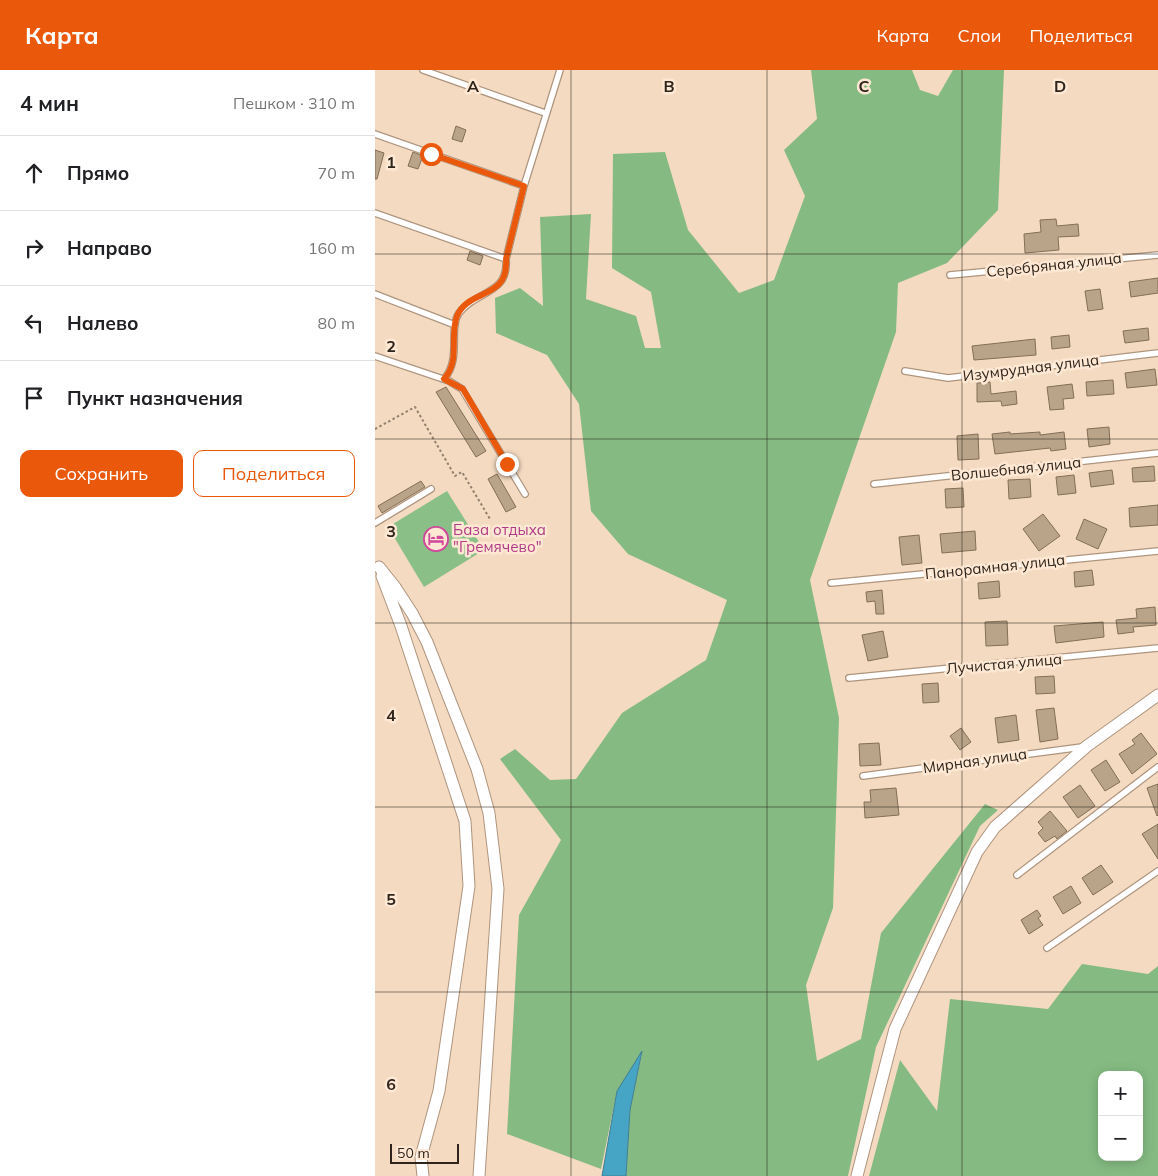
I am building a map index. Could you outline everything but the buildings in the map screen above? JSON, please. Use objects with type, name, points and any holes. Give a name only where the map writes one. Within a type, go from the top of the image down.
[{"type":"street","points":[[377,564],[401,626],[465,821],[469,886],[439,1091],[421,1157],[423,1176]]},
{"type":"street","points":[[377,564],[399,593],[427,642],[477,769],[489,813],[498,889],[479,1176]]},
{"type":"street","points":[[857,1176],[895,1029],[977,852],[995,827],[1087,746],[1158,695]]},
{"type":"lane","points":[[423,70],[545,113]]},
{"type":"lane","points":[[444,379],[452,366],[457,316],[463,308],[495,288],[503,280],[507,270],[506,259],[524,186],[545,113],[557,84],[560,70]]},
{"type":"lane","points":[[375,134],[524,186]]},
{"type":"lane","points":[[375,213],[506,259]]},
{"type":"lane","name":"Серебряная улица","points":[[950,275],[1158,255]]},
{"type":"lane","points":[[375,294],[455,326]]},
{"type":"lane","name":"Изумрудная улица","points":[[905,371],[948,378],[1158,354]]},
{"type":"lane","points":[[375,356],[444,379],[463,389],[525,494]]},
{"type":"lane","name":"Волшебная улица","points":[[874,484],[1158,453]]},
{"type":"lane","points":[[375,523],[431,489]]},
{"type":"lane","name":"Панорамная улица","points":[[831,583],[1158,551]]},
{"type":"lane","name":"Лучистая улица","points":[[849,678],[1158,648]]},
{"type":"lane","name":"Мирная улица","points":[[863,776],[1087,746]]},
{"type":"lane","points":[[1017,875],[1158,768]]},
{"type":"lane","points":[[1047,948],[1158,871]]},
{"type":"path","points":[[375,429],[415,407],[455,476],[462,472],[490,519]]},
{"type":"green space","points":[[811,70],[912,70],[920,90],[938,96],[953,70],[1004,70],[998,210],[947,263],[898,283],[896,332],[810,580],[839,718],[833,908],[806,985],[817,1061],[861,1039],[881,933],[985,804],[998,810],[980,826],[876,1047],[848,1176],[626,1176],[630,1110],[642,1053],[617,1091],[601,1169],[507,1134],[519,915],[561,840],[500,759],[515,749],[550,780],[576,779],[622,713],[706,660],[727,600],[628,554],[591,511],[579,404],[547,355],[496,333],[495,298],[520,288],[543,306],[540,217],[591,214],[586,299],[636,316],[645,348],[661,348],[651,292],[612,268],[613,154],[665,152],[688,230],[739,293],[774,280],[805,196],[784,150],[817,119]]},
{"type":"green space","points":[[447,491],[484,550],[424,587],[388,527]]},
{"type":"green space","points":[[1082,964],[1148,974],[1158,966],[1158,1176],[869,1176],[900,1060],[937,1111],[950,999],[1048,1009]]},
{"type":"water","points":[[642,1051],[630,1110],[626,1176],[602,1176],[617,1091]]},
{"type":"place","name":"База отдыха \"Гремячево\"","points":[[436,539]]},
{"type":"route","points":[[431,154],[524,186],[506,259],[507,270],[503,280],[495,288],[463,308],[457,316],[452,366],[444,379],[463,389],[507,464]]}]
